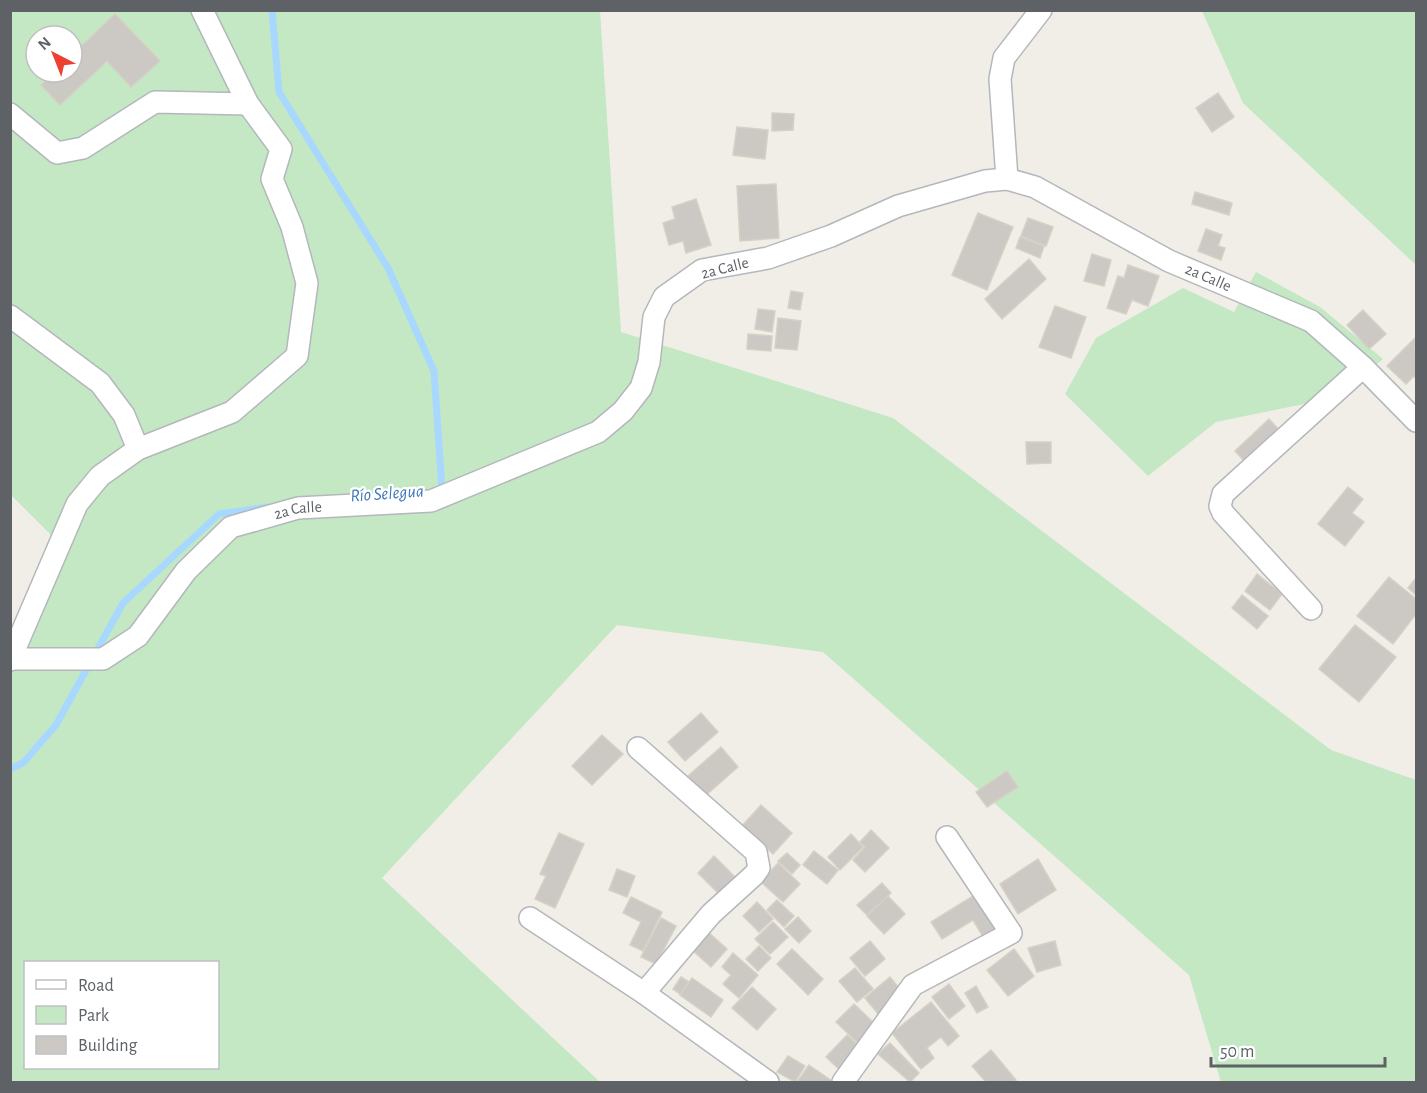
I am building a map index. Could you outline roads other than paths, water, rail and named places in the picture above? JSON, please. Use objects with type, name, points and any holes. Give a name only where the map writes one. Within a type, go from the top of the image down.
[{"type":"street","points":[[11,660],[77,504],[100,476],[138,449],[232,412],[297,356],[307,283],[292,227],[272,179],[281,149],[248,104],[202,10]]},
{"type":"street","points":[[1007,179],[1000,79],[1004,58],[1041,10]]},
{"type":"street","points":[[10,114],[57,153],[83,148],[155,102],[248,104]]},
{"type":"street","name":"2a Calle","points":[[11,660],[103,659],[138,636],[186,571],[231,528],[298,508],[431,501],[598,432],[622,411],[641,388],[650,362],[654,317],[664,297],[702,270],[768,258],[831,236],[898,206],[985,181],[1007,179],[1035,187],[1169,261],[1311,321],[1363,367],[1416,420]]},
{"type":"street","points":[[10,316],[100,383],[124,415],[138,449]]},
{"type":"street","points":[[1311,609],[1223,513],[1220,506],[1223,495],[1363,367]]},
{"type":"street","points":[[638,747],[744,840],[756,852],[759,860],[759,868],[754,875],[711,914],[644,993]]},
{"type":"street","points":[[843,1083],[913,985],[1011,933],[947,837]]},
{"type":"street","points":[[530,918],[644,993],[768,1083]]},
{"type":"waterway","name":"Río Selegua","points":[[272,10],[279,92],[388,268],[434,371],[442,490],[438,490]]},
{"type":"waterway","name":"Río Selegua","points":[[10,769],[23,763],[56,725],[123,603],[219,514],[268,507]]}]
